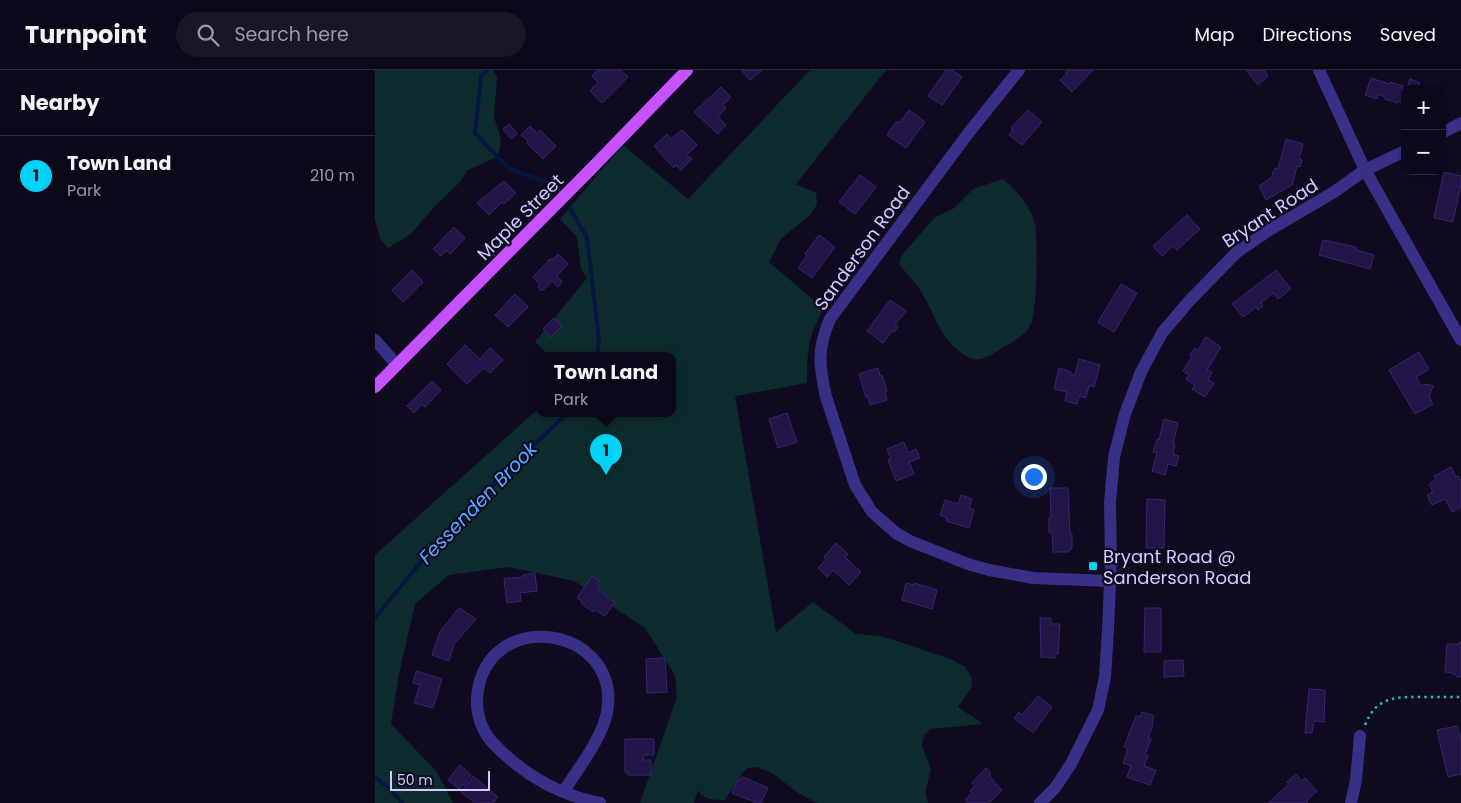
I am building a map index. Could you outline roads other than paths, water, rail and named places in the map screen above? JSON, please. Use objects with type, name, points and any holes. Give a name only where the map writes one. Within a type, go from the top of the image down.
[{"type":"main road","name":"Maple Street","points":[[375,387],[687,70]]},
{"type":"street","name":"Sanderson Road","points":[[1019,70],[970,131],[830,319],[822,337],[819,353],[822,382],[825,397],[855,485],[872,512],[896,533],[927,547],[989,570],[1033,578],[1110,581]]},
{"type":"street","points":[[1319,70],[1365,170],[1461,340]]},
{"type":"street","points":[[1446,131],[1461,123]]},
{"type":"street","name":"Bryant Road","points":[[1040,803],[1055,788],[1071,764],[1098,710],[1105,677],[1110,581],[1110,502],[1114,457],[1125,414],[1141,372],[1162,333],[1190,300],[1237,252],[1271,229],[1334,192],[1365,170],[1401,153]]},
{"type":"street","points":[[375,340],[397,365]]},
{"type":"street","points":[[563,792],[603,725],[607,712],[608,698],[600,670],[592,658],[581,648],[569,641],[555,636],[540,635],[512,643],[500,651],[482,674],[477,702],[483,730],[500,751],[522,769],[563,792],[599,803]]},
{"type":"street","points":[[1351,803],[1356,780],[1361,736]]},
{"type":"waterway","name":"Fessenden Brook","points":[[487,70],[481,76],[475,133],[508,168],[554,185]]},
{"type":"waterway","name":"Fessenden Brook","points":[[570,208],[587,238],[599,339],[597,352]]},
{"type":"waterway","name":"Fessenden Brook","points":[[375,618],[447,530],[563,417]]},
{"type":"waterway","points":[[375,777],[389,788],[402,803]]},
{"type":"place","name":"Town Land","points":[[606,475]]},
{"type":"place","name":"Bryant Road @ Sanderson Road","points":[[1093,566]]}]
